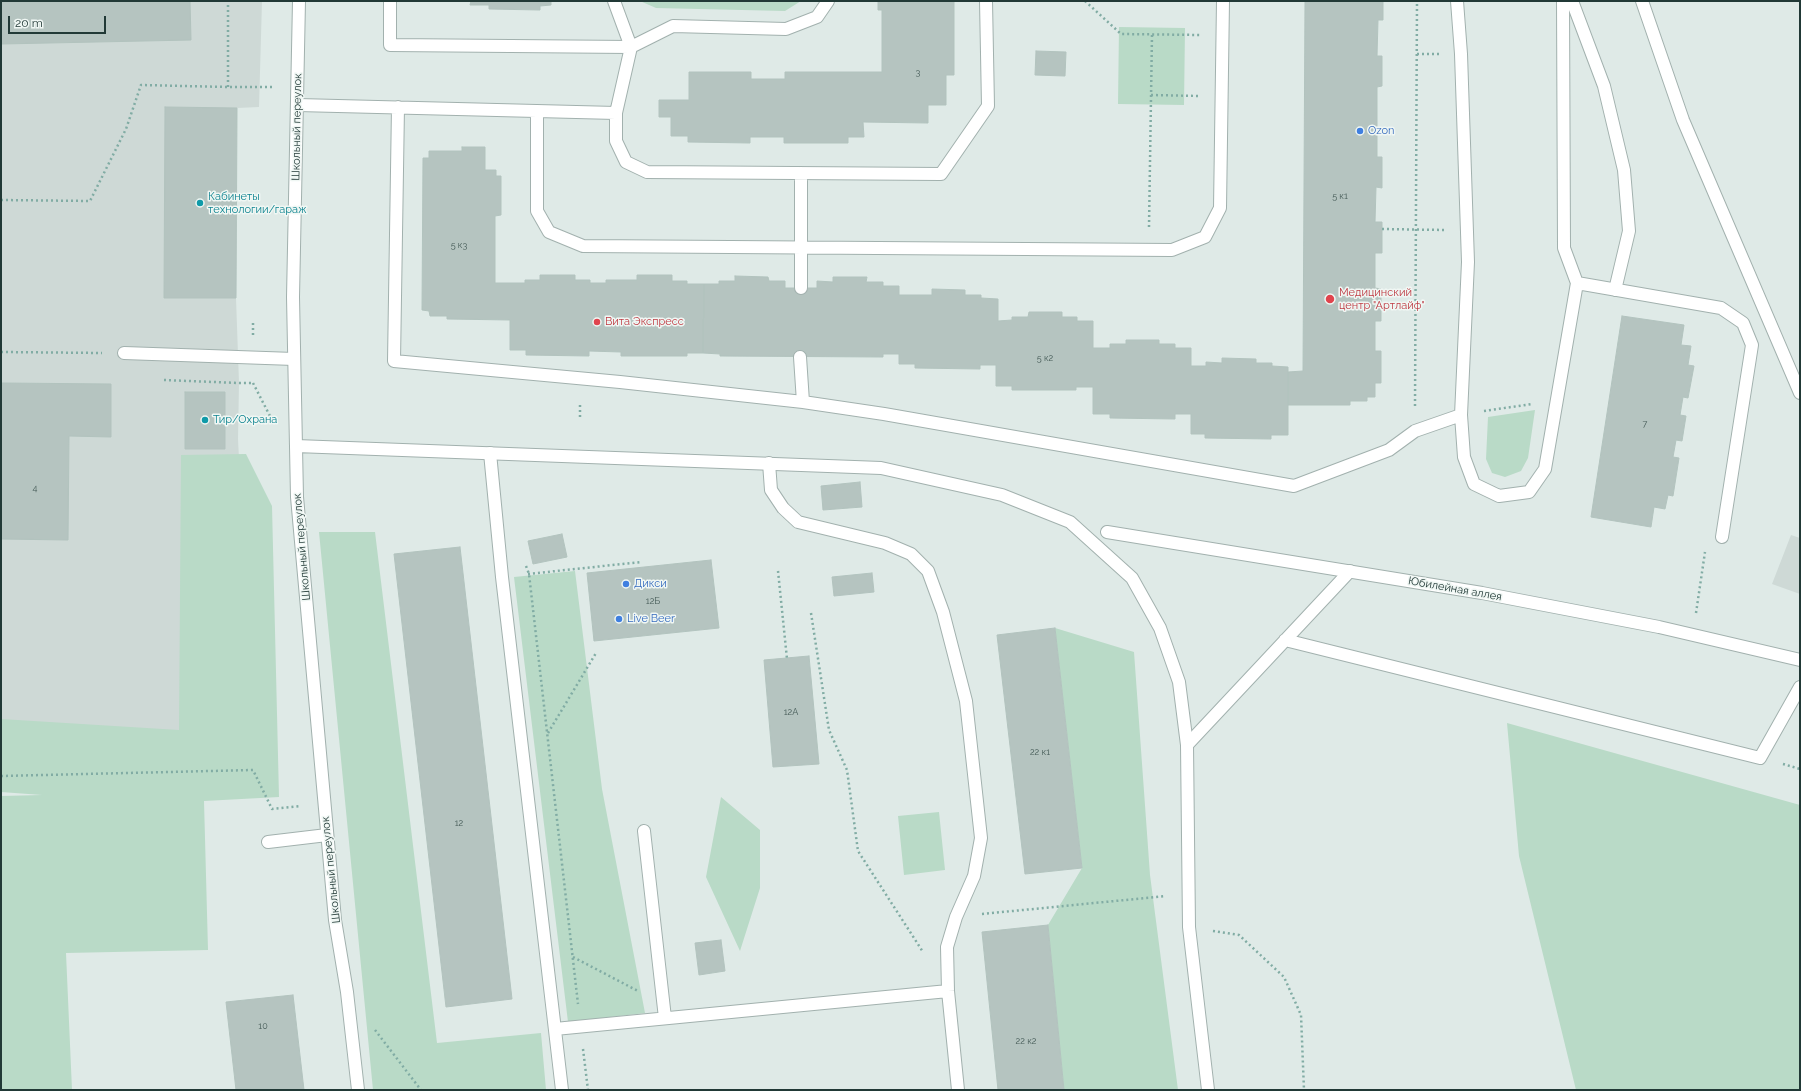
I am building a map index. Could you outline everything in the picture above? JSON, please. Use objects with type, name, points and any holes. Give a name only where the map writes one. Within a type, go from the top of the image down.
[{"type":"street","name":"Школьный переулок","points":[[299,1],[293,297],[299,521],[335,920],[346,992],[358,1090]]},
{"type":"street","points":[[390,1],[390,45],[631,48],[673,26],[786,29],[817,17],[828,1]]},
{"type":"street","points":[[614,1],[631,48],[616,113],[616,140],[626,162],[647,172],[941,174],[988,106],[986,1]]},
{"type":"street","points":[[537,111],[537,211],[549,232],[583,246],[1172,250],[1205,238],[1220,208],[1223,1]]},
{"type":"street","points":[[1457,1],[1461,54],[1468,262],[1461,415],[1464,457],[1474,484],[1499,496],[1528,492],[1544,469],[1577,283],[1564,248],[1563,1]]},
{"type":"street","points":[[1572,1],[1604,86],[1624,170],[1629,231],[1615,290]]},
{"type":"street","points":[[1642,1],[1683,120],[1799,388]]},
{"type":"street","points":[[298,105],[616,113]]},
{"type":"street","points":[[398,107],[394,361],[620,382],[803,402],[892,415],[1294,486],[1389,450],[1415,431],[1461,415]]},
{"type":"street","points":[[801,173],[801,288]]},
{"type":"street","points":[[1577,283],[1721,308],[1743,323],[1752,345],[1722,537]]},
{"type":"street","points":[[124,353],[294,359]]},
{"type":"street","points":[[800,357],[803,402]]},
{"type":"street","points":[[296,446],[881,468],[1002,495],[1070,522],[1132,578],[1160,628],[1179,682],[1187,745],[1189,927],[1208,1090]]},
{"type":"street","points":[[490,453],[502,577],[562,1090]]},
{"type":"street","points":[[769,463],[771,490],[783,508],[798,522],[885,543],[911,554],[928,571],[943,612],[966,701],[981,838],[974,876],[956,917],[947,947],[948,991],[958,1090]]},
{"type":"street","name":"Юбилейная аллея","points":[[1107,532],[1482,593],[1693,635],[1800,660]]},
{"type":"street","points":[[1187,745],[1350,571]]},
{"type":"street","points":[[1285,640],[1760,758],[1800,687]]},
{"type":"street","points":[[644,831],[665,1018]]},
{"type":"street","points":[[268,842],[327,835]]},
{"type":"street","points":[[555,1029],[948,991]]},
{"type":"path","points":[[228,1],[228,88]]},
{"type":"path","points":[[1085,1],[1121,34],[1222,35]]},
{"type":"path","points":[[1415,431],[1417,1]]},
{"type":"path","points":[[1149,250],[1152,34]]},
{"type":"path","points":[[1,200],[90,201],[126,129],[142,85],[228,88],[298,88]]},
{"type":"path","points":[[1152,95],[1221,96]]},
{"type":"path","points":[[1382,229],[1467,230]]},
{"type":"path","points":[[1,352],[124,353]]},
{"type":"path","points":[[1461,415],[1556,400]]},
{"type":"path","points":[[1693,635],[1706,545],[1722,537]]},
{"type":"path","points":[[524,560],[529,574],[588,1090]]},
{"type":"path","points":[[502,577],[641,562]]},
{"type":"path","points":[[778,571],[787,659]]},
{"type":"path","points":[[811,613],[829,730],[848,770],[858,851],[926,958]]},
{"type":"path","points":[[525,772],[596,653]]},
{"type":"path","points":[[1,776],[253,770],[272,809],[301,806]]},
{"type":"path","points":[[956,917],[1169,896]]},
{"type":"path","points":[[1189,927],[1239,935],[1284,977],[1301,1015],[1304,1090]]},
{"type":"path","points":[[547,959],[573,956],[663,1005]]},
{"type":"path","points":[[374,1029],[421,1090]]},
{"type":"shaded area","points":[[1,1],[262,1],[259,107],[237,108],[236,298],[239,383],[238,439],[254,758],[1,761]]},
{"type":"shaded area","points":[[1791,535],[1800,538],[1800,594],[1772,584]]},
{"type":"green space","points":[[640,1],[801,1],[785,11],[656,8]]},
{"type":"green space","points":[[1119,27],[1185,28],[1184,105],[1118,104]]},
{"type":"green space","points":[[1535,410],[1528,458],[1521,471],[1505,477],[1492,473],[1486,459],[1488,417]]},
{"type":"green space","points":[[246,454],[272,506],[279,797],[204,801],[208,950],[66,953],[72,1090],[1,1090],[1,796],[42,795],[1,792],[1,719],[179,730],[181,455]]},
{"type":"green space","points":[[319,532],[375,532],[437,1043],[541,1033],[546,1090],[373,1090]]},
{"type":"green space","points":[[575,571],[602,789],[645,1013],[568,1022],[514,577]]},
{"type":"green space","points":[[1055,628],[1134,652],[1150,875],[1178,1090],[1064,1090],[1048,925],[1082,868]]},
{"type":"green space","points":[[1507,723],[1800,805],[1800,1090],[1576,1090],[1519,856]]},
{"type":"green space","points":[[721,797],[760,830],[760,888],[740,951],[706,877]]},
{"type":"green space","points":[[939,812],[945,870],[904,875],[898,816]]},
{"type":"building","points":[[1,1],[190,1],[191,40],[1,44]]},
{"type":"building","points":[[471,1],[551,1],[551,5],[540,6],[540,10],[489,9],[489,5],[470,5]]},
{"type":"building","points":[[878,1],[954,1],[954,75],[946,75],[946,105],[928,105],[928,123],[863,122],[864,137],[848,137],[848,143],[784,143],[784,137],[750,137],[750,143],[688,142],[688,136],[671,136],[671,117],[659,117],[659,100],[689,100],[689,72],[751,72],[751,79],[785,79],[785,72],[882,72],[882,10],[878,10]]},
{"type":"building","points":[[1305,1],[1383,1],[1383,20],[1378,20],[1377,56],[1382,56],[1382,86],[1377,87],[1377,157],[1382,157],[1382,188],[1376,187],[1375,222],[1382,222],[1382,253],[1375,253],[1375,288],[1381,289],[1381,321],[1375,321],[1375,351],[1381,351],[1381,383],[1375,383],[1375,397],[1367,397],[1367,401],[1350,401],[1350,405],[1288,405],[1288,372],[1303,371]]},
{"type":"building","points":[[1036,51],[1066,52],[1065,76],[1035,75]]},
{"type":"building","name":"Кабинеты технологии/гараж","points":[[165,107],[237,108],[236,298],[164,298]]},
{"type":"building","points":[[462,147],[485,147],[485,170],[496,170],[496,176],[501,176],[501,215],[495,216],[495,283],[525,283],[525,280],[540,280],[540,275],[575,275],[575,280],[590,280],[590,283],[606,283],[606,280],[637,280],[637,275],[672,275],[672,281],[687,281],[687,284],[704,284],[703,353],[687,353],[687,356],[621,356],[621,352],[589,351],[589,356],[526,355],[526,350],[510,350],[510,320],[447,319],[447,316],[430,316],[429,311],[422,310],[423,158],[429,158],[429,151],[462,151]]},
{"type":"building","points":[[735,276],[768,277],[769,281],[785,281],[785,288],[817,288],[817,281],[833,282],[833,277],[867,277],[866,282],[883,282],[883,286],[899,286],[899,295],[932,295],[932,289],[965,290],[965,295],[981,295],[981,298],[998,299],[998,321],[1012,320],[1012,317],[1028,317],[1029,312],[1062,312],[1062,317],[1077,317],[1077,321],[1093,321],[1093,348],[1110,348],[1110,344],[1126,344],[1126,340],[1159,340],[1159,344],[1175,344],[1175,348],[1191,348],[1191,366],[1206,366],[1206,362],[1222,363],[1222,358],[1256,359],[1256,363],[1272,363],[1272,366],[1288,367],[1288,435],[1271,435],[1271,439],[1205,438],[1205,434],[1191,434],[1191,414],[1175,414],[1175,419],[1110,418],[1110,414],[1093,414],[1093,387],[1076,387],[1076,390],[1012,390],[1012,386],[996,386],[996,365],[980,365],[980,369],[915,368],[915,364],[899,364],[899,354],[883,354],[883,357],[720,356],[720,354],[703,353],[704,284],[719,284],[719,281],[735,281]]},
{"type":"building","points":[[1622,316],[1684,325],[1681,345],[1691,346],[1688,365],[1694,366],[1688,398],[1683,397],[1680,415],[1686,416],[1682,441],[1676,440],[1673,457],[1679,458],[1673,496],[1668,495],[1665,509],[1654,507],[1651,527],[1591,517]]},
{"type":"building","points":[[1,383],[111,384],[111,437],[69,436],[68,540],[1,539]]},
{"type":"building","name":"Тир/Охрана","points":[[185,392],[225,392],[225,449],[185,449]]},
{"type":"building","points":[[860,482],[862,507],[823,510],[821,486]]},
{"type":"building","points":[[562,534],[567,557],[533,564],[528,541]]},
{"type":"building","points":[[460,547],[512,999],[446,1007],[394,554]]},
{"type":"building","points":[[711,560],[719,628],[594,641],[587,573]]},
{"type":"building","points":[[872,573],[874,592],[834,596],[832,577]]},
{"type":"building","points":[[1055,628],[1082,868],[1025,874],[997,635]]},
{"type":"building","points":[[809,656],[819,764],[773,767],[764,660]]},
{"type":"building","points":[[1048,925],[1064,1090],[998,1090],[982,932]]},
{"type":"building","points":[[721,940],[725,971],[699,975],[695,943]]},
{"type":"building","points":[[293,995],[304,1090],[236,1090],[226,1002]]},
{"type":"place","name":"Ozon","points":[[1360,131]]},
{"type":"place","name":"Кабинеты технологии/гараж","points":[[200,203]]},
{"type":"place","name":"Медицинский центр \"Артлайф\"","points":[[1330,299]]},
{"type":"place","name":"Вита Экспресс","points":[[597,322]]},
{"type":"place","name":"Тир/Охрана","points":[[205,420]]},
{"type":"place","name":"Дикси","points":[[626,584]]},
{"type":"place","name":"Live Beer","points":[[619,619]]}]
